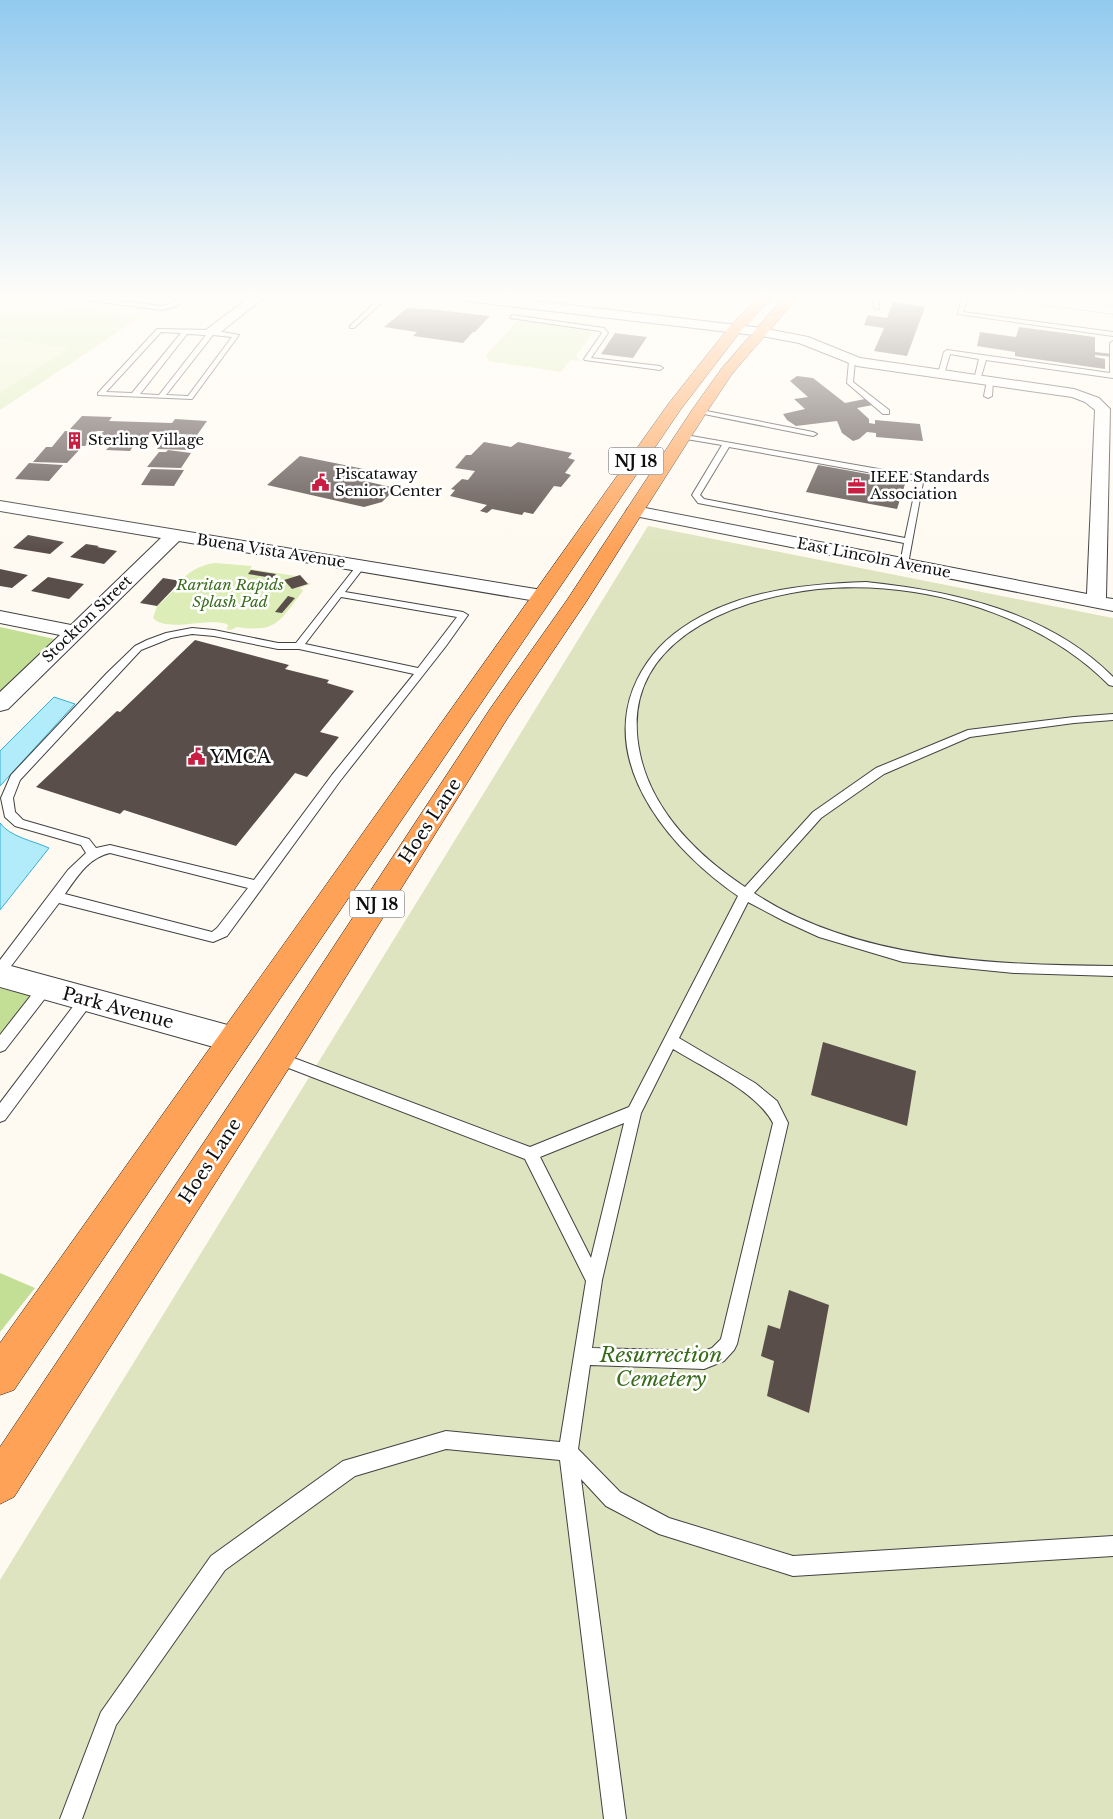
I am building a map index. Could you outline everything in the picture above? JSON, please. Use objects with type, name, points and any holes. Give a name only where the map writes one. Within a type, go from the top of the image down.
[{"type":"highway","name":"Hoes Lane","points":[[0,1376],[542,596],[695,381]]},
{"type":"highway","name":"Hoes Lane","points":[[0,1483],[278,1058],[498,714],[576,602],[720,381]]},
{"type":"street","points":[[966,381],[985,386],[1074,394],[1088,397],[1098,403],[1103,409],[1104,603]]},
{"type":"street","name":"Buena Vista Avenue","points":[[0,506],[542,596]]},
{"type":"street","name":"East Lincoln Avenue","points":[[636,510],[1104,603]]},
{"type":"street","name":"Stockton Street","points":[[0,704],[175,535]]},
{"type":"street","points":[[0,617],[73,632]]},
{"type":"street","name":"Park Avenue","points":[[0,975],[235,1040]]},
{"type":"lane","points":[[112,381],[100,394],[190,398],[202,381]]},
{"type":"lane","points":[[134,396],[146,381]]},
{"type":"lane","points":[[161,397],[174,381]]},
{"type":"lane","points":[[846,391],[850,381]]},
{"type":"lane","points":[[985,381],[985,386]]},
{"type":"lane","points":[[850,384],[886,412],[871,410],[866,406]]},
{"type":"lane","points":[[699,411],[813,434]]},
{"type":"lane","points":[[683,436],[921,478],[904,564]]},
{"type":"lane","points":[[727,444],[696,495],[701,500],[909,541]]},
{"type":"lane","points":[[299,646],[361,566]]},
{"type":"lane","points":[[1113,683],[1085,657],[1032,627],[973,604],[947,596],[905,589],[838,585],[790,590],[736,604],[692,625],[669,642],[649,667],[633,702],[631,718],[632,751],[638,775],[666,823],[697,857],[745,895],[821,933],[899,956],[999,967],[1113,971]]},
{"type":"lane","points":[[56,897],[214,937],[222,932],[336,778],[443,644],[463,615],[339,594]]},
{"type":"lane","points":[[93,853],[85,842],[18,823],[9,814],[7,798],[15,778],[138,648],[169,635],[192,631],[214,633],[278,646],[299,646],[421,672]]},
{"type":"lane","points":[[615,1819],[568,1452],[594,1280],[634,1112],[745,895],[817,815],[880,771],[968,734],[1074,720],[1113,717]]},
{"type":"lane","points":[[0,970],[84,860],[93,853],[110,849],[256,885]]},
{"type":"lane","points":[[0,1046],[45,988]]},
{"type":"lane","points":[[0,1115],[86,1000]]},
{"type":"lane","points":[[582,1356],[704,1360],[718,1355],[728,1344],[782,1123],[772,1106],[750,1088],[670,1040]]},
{"type":"lane","points":[[278,1058],[530,1154],[594,1280]]},
{"type":"lane","points":[[530,1154],[634,1112]]},
{"type":"lane","points":[[71,1819],[108,1719],[218,1563],[350,1468],[446,1440],[568,1452],[612,1498],[666,1527],[792,1566],[1113,1546]]},
{"type":"green space","points":[[0,381],[44,381],[0,410]]},
{"type":"green space","points":[[0,381],[19,381],[0,393]]},
{"type":"green space","name":"Resurrection Cemetery","points":[[648,526],[1113,618],[1113,1819],[0,1819],[0,1580]]},
{"type":"green space","name":"Raritan Rapids Splash Pad","points":[[215,563],[252,566],[250,569],[296,576],[285,580],[292,589],[307,585],[306,582],[311,584],[300,588],[303,591],[282,617],[270,626],[261,628],[237,627],[231,630],[226,629],[227,624],[218,622],[177,625],[159,622],[153,618],[157,606],[178,586],[187,574],[197,568]]},
{"type":"green space","points":[[0,627],[59,640],[0,696]]},
{"type":"green space","points":[[0,988],[31,996],[0,1034]]},
{"type":"green space","points":[[0,1273],[35,1288],[0,1332]]},
{"type":"water","points":[[54,697],[75,704],[0,786],[0,751]]},
{"type":"water","points":[[0,823],[10,832],[49,848],[0,910]]},
{"type":"building","points":[[790,381],[817,381],[845,403],[865,399],[873,405],[857,408],[869,419],[869,423],[875,424],[875,420],[920,424],[923,441],[876,437],[876,433],[867,432],[859,439],[853,441],[842,433],[837,421],[796,426],[787,420],[783,414],[805,409],[794,399],[808,397]]},
{"type":"building","name":"Sterling Village","points":[[82,416],[112,417],[109,421],[172,423],[175,419],[207,421],[197,435],[162,433],[159,437],[140,436],[130,451],[106,450],[119,436],[100,435],[104,431],[95,431],[98,432],[85,446],[79,446],[78,448],[81,448],[67,463],[33,462],[46,447],[52,447],[65,431],[80,430],[70,429]]},
{"type":"building","points":[[168,435],[200,436],[190,450],[157,449]]},
{"type":"building","points":[[484,442],[511,447],[518,442],[572,453],[568,458],[575,460],[565,473],[571,475],[561,487],[554,486],[533,514],[524,512],[522,515],[492,509],[487,513],[480,511],[487,505],[450,496],[455,490],[451,489],[462,479],[468,480],[475,471],[455,468],[466,455],[471,455]]},
{"type":"building","points":[[168,450],[191,453],[181,468],[147,467],[159,452],[166,452]]},
{"type":"building","name":"Piscataway Senior Center","points":[[300,456],[374,471],[364,481],[396,488],[382,502],[364,507],[267,485]]},
{"type":"building","points":[[29,463],[63,465],[49,481],[15,479]]},
{"type":"building","name":"IEEE Standards Association","points":[[818,465],[906,481],[897,509],[806,492]]},
{"type":"building","points":[[151,469],[184,470],[174,486],[141,485]]},
{"type":"building","points":[[28,535],[64,542],[50,554],[13,548]]},
{"type":"building","points":[[86,544],[117,551],[104,564],[70,557]]},
{"type":"building","points":[[0,569],[28,575],[12,588],[0,586]]},
{"type":"building","points":[[251,570],[276,574],[273,578],[248,574]]},
{"type":"building","points":[[300,575],[308,584],[292,589],[284,580]]},
{"type":"building","points":[[48,577],[84,584],[69,599],[31,591]]},
{"type":"building","points":[[163,578],[181,581],[157,606],[140,603]]},
{"type":"building","points":[[288,596],[295,598],[282,613],[275,612]]},
{"type":"building","name":"YMCA","points":[[195,640],[289,665],[285,669],[329,680],[327,683],[354,691],[320,732],[339,737],[307,777],[295,773],[236,846],[124,810],[120,814],[36,787],[117,711],[120,712]]},
{"type":"building","points":[[823,1042],[916,1071],[907,1126],[811,1095]]},
{"type":"building","points":[[789,1290],[829,1305],[809,1413],[767,1396],[774,1361],[761,1356],[768,1325],[780,1329]]},
{"type":"place","name":"Sterling Village","points":[[74,440]]},
{"type":"place","name":"Piscataway Senior Center","points":[[321,483]]},
{"type":"place","name":"IEEE Standards Association","points":[[856,486]]},
{"type":"place","name":"YMCA","points":[[196,757]]}]
